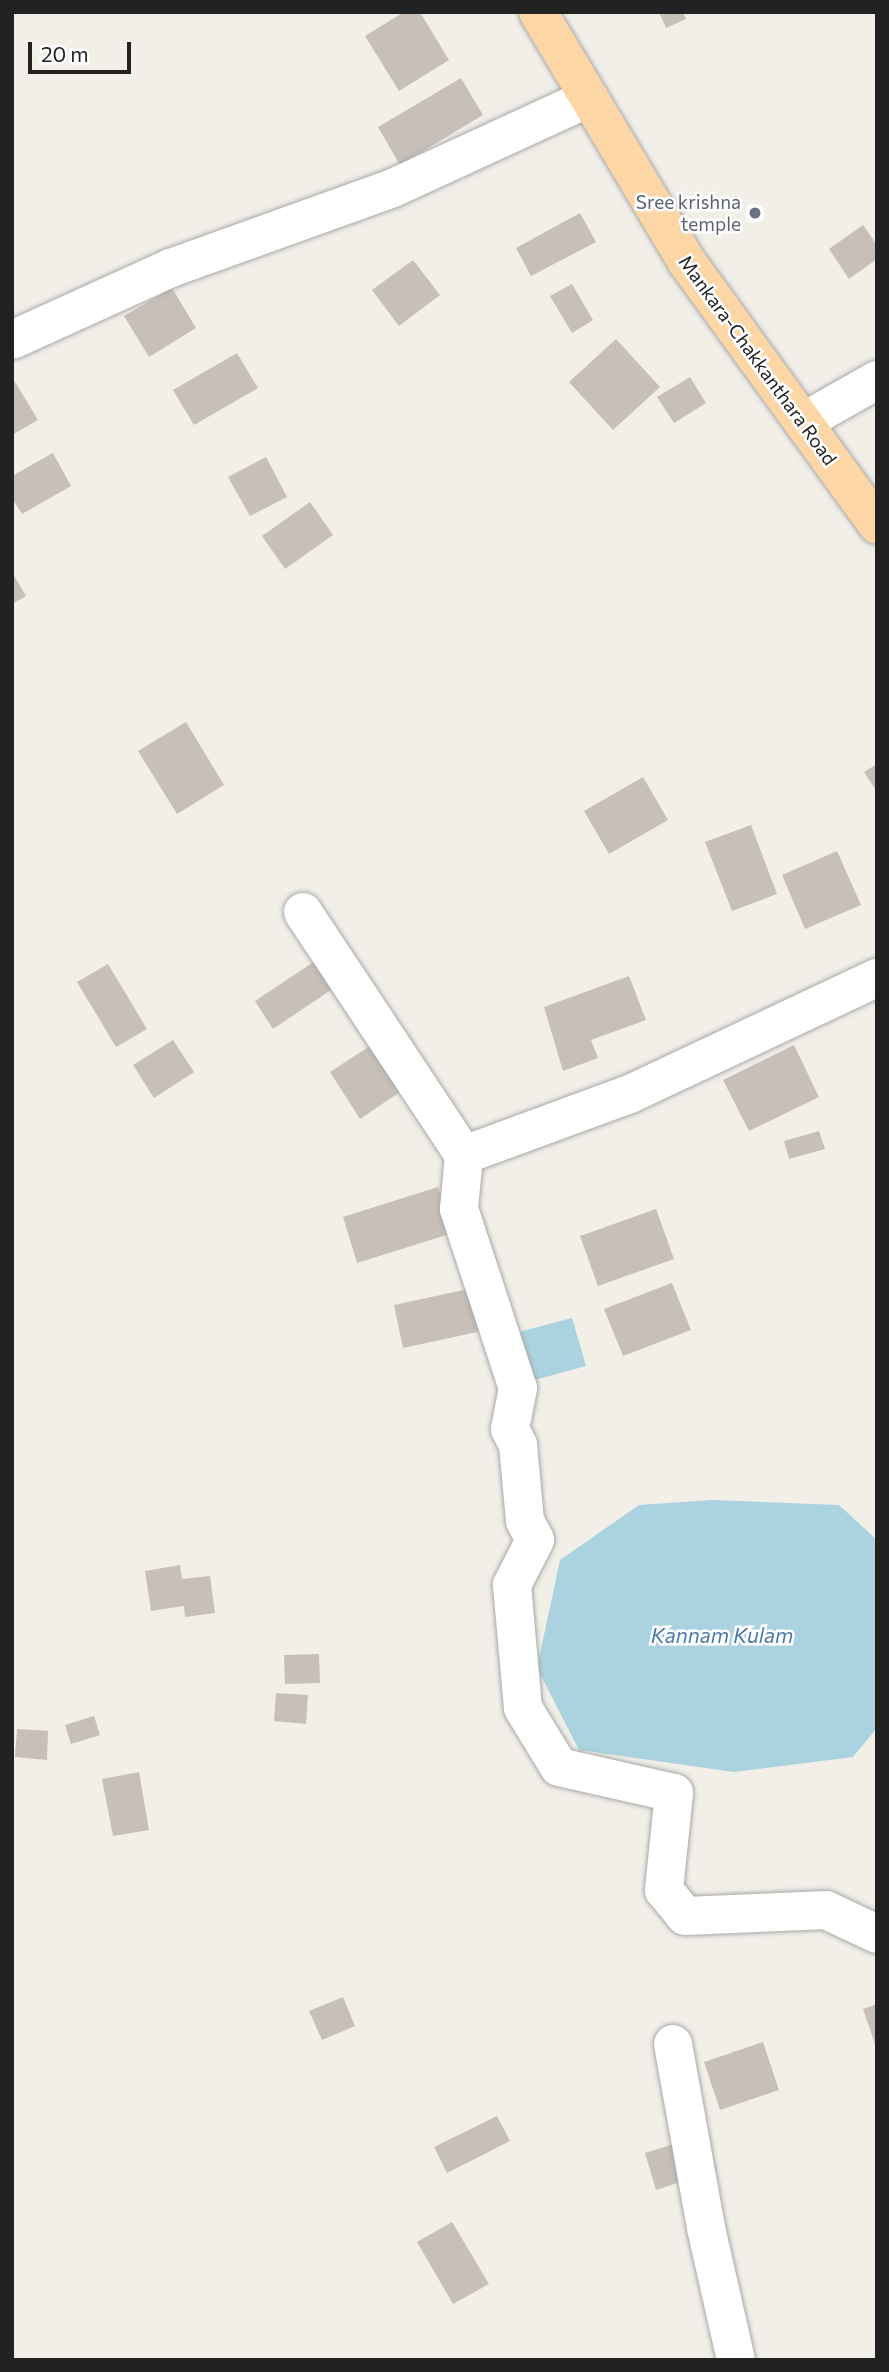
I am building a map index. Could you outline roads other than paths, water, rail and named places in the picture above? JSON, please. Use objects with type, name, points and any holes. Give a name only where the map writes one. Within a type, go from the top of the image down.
[{"type":"main road","name":"Mankara-Chakkanthara Road","points":[[538,12],[687,262],[877,524]]},
{"type":"street","points":[[12,340],[170,268],[393,188],[589,98]]},
{"type":"street","points":[[803,422],[877,380]]},
{"type":"street","points":[[303,912],[464,1155],[459,1209],[518,1388],[510,1429],[517,1445],[525,1521],[535,1540],[512,1585],[523,1708],[559,1767],[674,1793],[664,1890],[685,1916],[826,1910],[877,1934]]},
{"type":"street","points":[[464,1155],[631,1094],[877,978]]},
{"type":"street","points":[[673,2044],[706,2228],[736,2360]]},
{"type":"water","points":[[572,1318],[586,1366],[524,1383],[511,1334]]},
{"type":"water","name":"Kannam Kulam","points":[[712,1500],[839,1505],[877,1540],[877,1728],[853,1757],[734,1772],[579,1750],[537,1668],[560,1560],[639,1505]]},
{"type":"place","name":"Sree krishna temple","points":[[755,213]]}]
